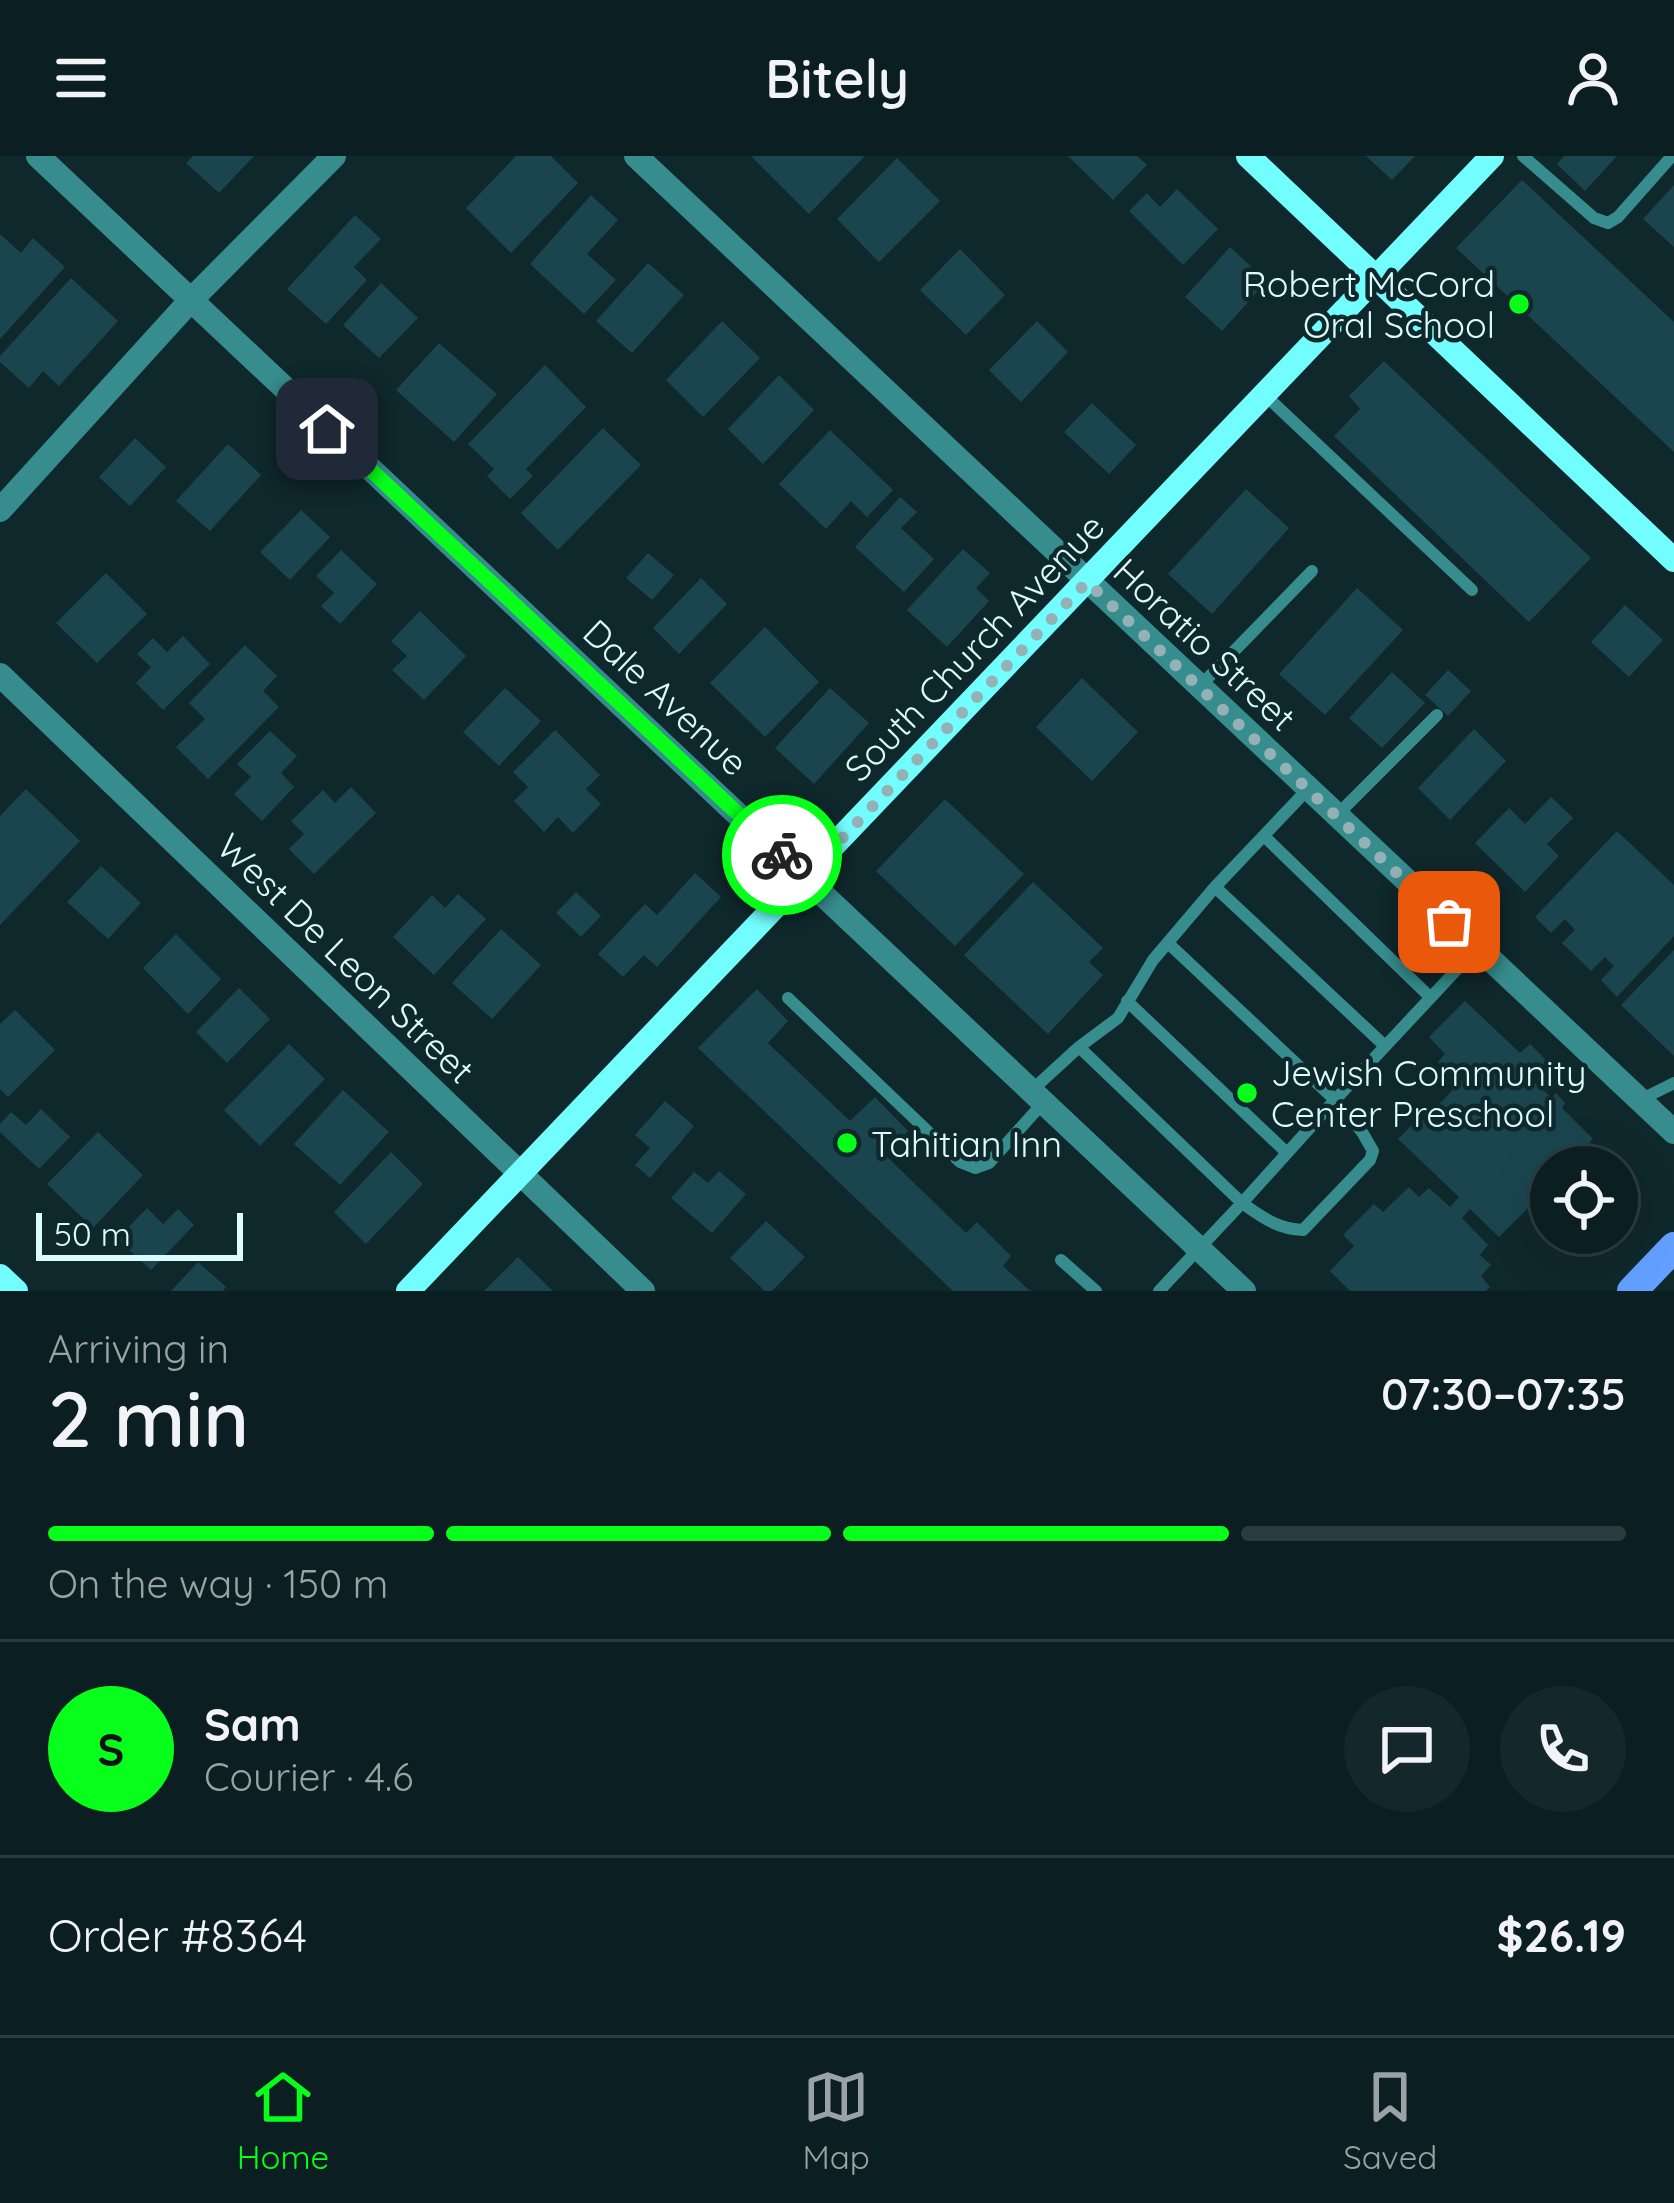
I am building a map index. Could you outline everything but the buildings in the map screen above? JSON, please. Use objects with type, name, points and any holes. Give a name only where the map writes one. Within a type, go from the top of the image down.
[{"type":"main road","points":[[1632,1291],[1674,1247]]},
{"type":"street","name":"Dale Avenue","points":[[38,156],[1244,1291]]},
{"type":"street","points":[[0,510],[190,301],[334,156]]},
{"type":"street","name":"Horatio Street","points":[[636,156],[1674,1132]]},
{"type":"street","points":[[1248,156],[1674,560]]},
{"type":"street","name":"South Church Avenue","points":[[408,1291],[1492,156]]},
{"type":"street","name":"West De Leon Street","points":[[0,675],[643,1291]]},
{"type":"street","points":[[0,1276],[16,1291]]},
{"type":"lane","points":[[1522,156],[1594,218],[1608,223],[1672,156]]},
{"type":"lane","points":[[1264,395],[1472,590]]},
{"type":"lane","points":[[1199,687],[1312,571]]},
{"type":"lane","points":[[1336,816],[1437,715]]},
{"type":"lane","points":[[788,998],[960,1162],[975,1168],[988,1163],[1079,1047],[1118,1018],[1168,943],[1215,886],[1307,789]]},
{"type":"lane","points":[[1264,836],[1430,997]]},
{"type":"lane","points":[[1215,886],[1385,1046]]},
{"type":"lane","points":[[1079,1047],[1242,1203],[1286,1229],[1303,1230],[1370,1160],[1372,1151],[1362,1132],[1335,1100],[1168,943]]},
{"type":"lane","points":[[1159,1291],[1477,948]]},
{"type":"lane","points":[[1127,1001],[1286,1152]]},
{"type":"lane","points":[[1640,1100],[1674,1083]]},
{"type":"lane","points":[[1060,1260],[1096,1291]]},
{"type":"way so far","points":[[782,855],[805,877],[1087,582],[1449,922]]},
{"type":"place","name":"Robert McCord Oral School","points":[[1519,304]]},
{"type":"place","name":"Jewish Community Center Preschool","points":[[1247,1093]]},
{"type":"place","name":"Tahitian Inn","points":[[847,1143]]},
{"type":"route","points":[[327,429],[782,855]]}]
